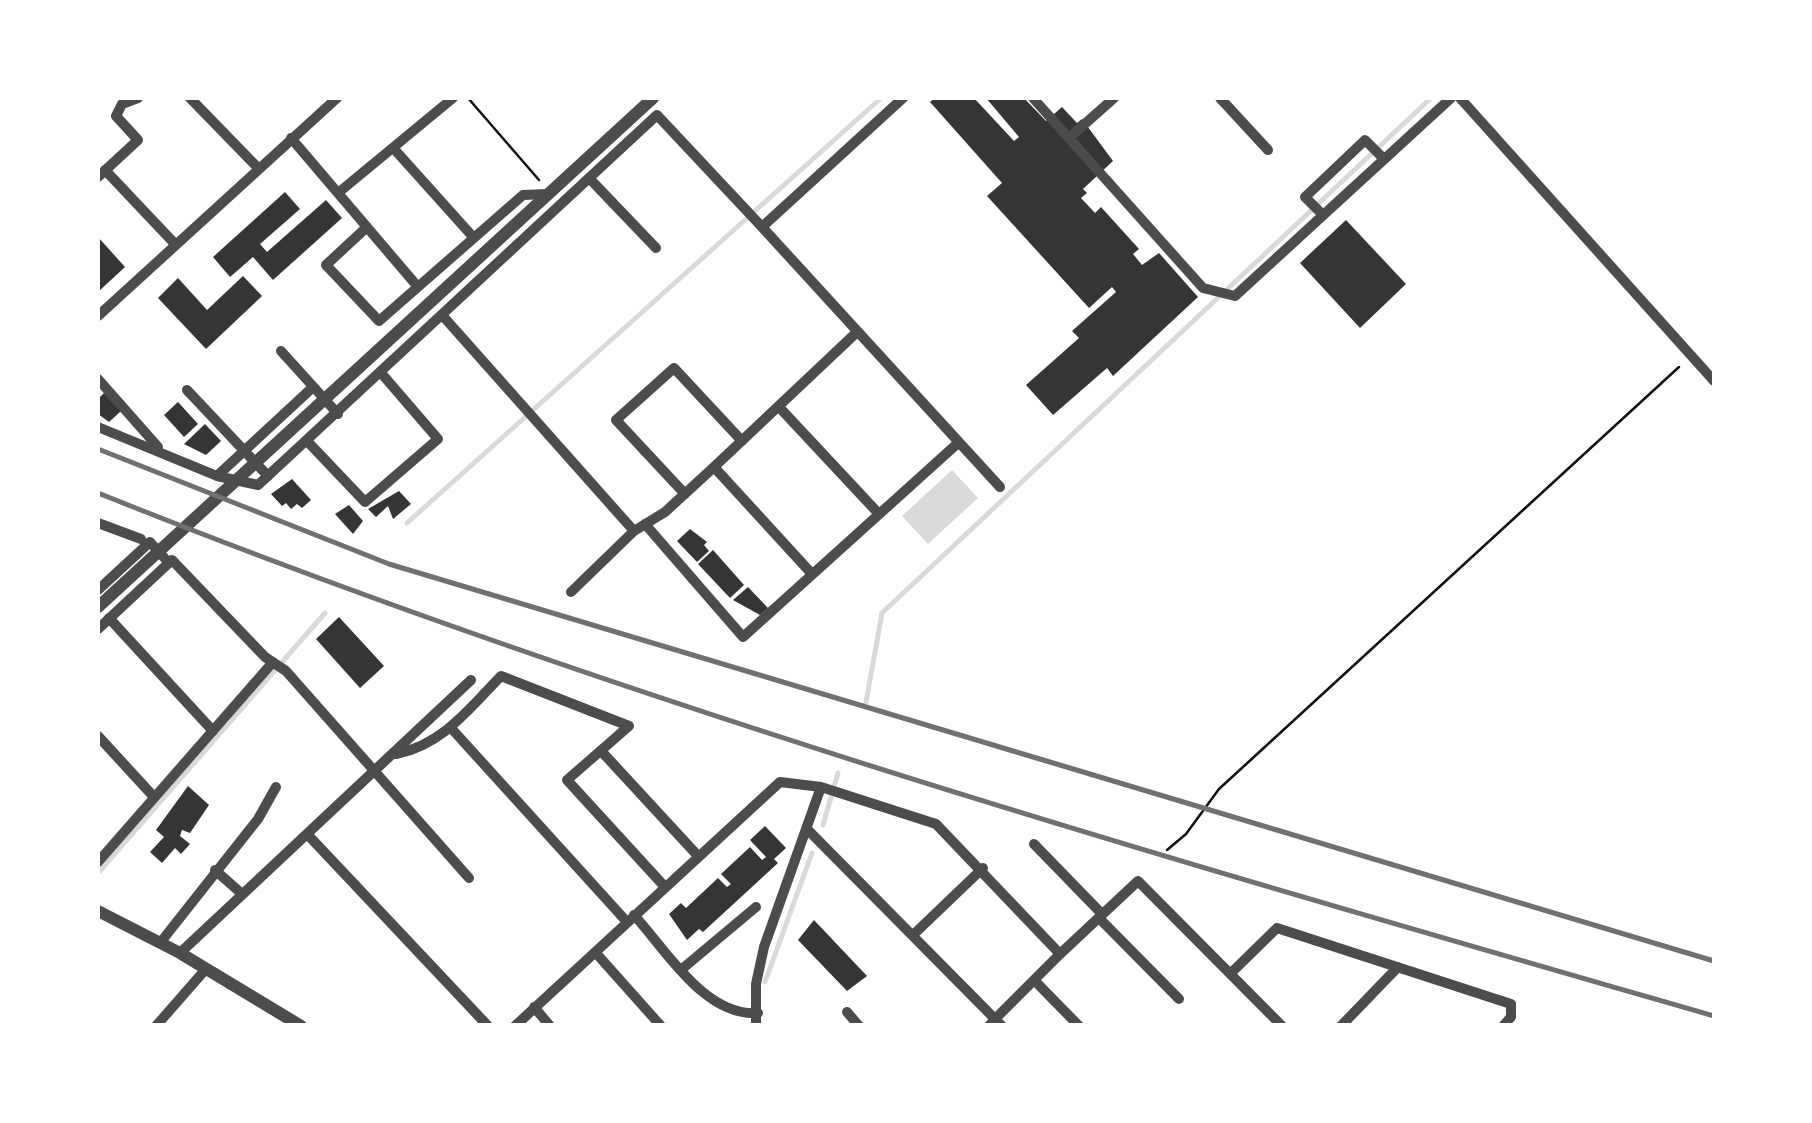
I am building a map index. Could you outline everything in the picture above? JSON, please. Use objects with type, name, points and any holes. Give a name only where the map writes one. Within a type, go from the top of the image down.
[{"type":"street","points":[[138,98],[122,104],[116,116],[138,140],[101,174],[175,244]]},
{"type":"street","points":[[190,98],[258,168]]},
{"type":"street","points":[[98,316],[336,98]]},
{"type":"street","points":[[338,193],[454,98]]},
{"type":"street","points":[[98,607],[654,98]]},
{"type":"street","points":[[755,220],[902,98]]},
{"type":"street","points":[[1032,98],[1203,288],[1235,296],[1450,98]]},
{"type":"street","points":[[1068,138],[1114,98]]},
{"type":"street","points":[[1220,98],[1268,150]]},
{"type":"street","points":[[1460,98],[1714,381]]},
{"type":"street","points":[[98,426],[217,476],[258,485],[657,115],[1000,487]]},
{"type":"street","points":[[291,138],[418,287]]},
{"type":"street","points":[[1324,215],[1306,196],[1365,140],[1384,159]]},
{"type":"street","points":[[395,150],[474,238]]},
{"type":"street","points":[[589,178],[656,248]]},
{"type":"street","points":[[367,227],[326,265],[378,321],[523,195],[548,194]]},
{"type":"street","points":[[442,315],[742,637],[958,442]]},
{"type":"street","points":[[572,592],[640,527],[685,494],[742,442],[856,332]]},
{"type":"street","points":[[280,351],[338,414]]},
{"type":"street","points":[[685,494],[616,420],[674,368],[742,442]]},
{"type":"street","points":[[308,442],[365,502],[438,439],[382,374]]},
{"type":"street","points":[[98,379],[162,452]]},
{"type":"street","points":[[217,476],[312,388]]},
{"type":"street","points":[[187,390],[268,476]]},
{"type":"street","points":[[779,407],[879,514]]},
{"type":"street","points":[[714,467],[812,574]]},
{"type":"street","points":[[98,523],[142,539]]},
{"type":"street","points":[[98,590],[150,542],[169,563]]},
{"type":"street","points":[[98,629],[172,560],[277,665],[469,878]]},
{"type":"street","points":[[110,618],[213,732]]},
{"type":"street","points":[[98,862],[277,665]]},
{"type":"street","points":[[396,754],[422,749],[451,728],[501,676],[629,726],[603,753],[567,780],[665,887]]},
{"type":"street","points":[[180,953],[376,774],[471,680]]},
{"type":"street","points":[[451,728],[712,1000],[757,1019],[756,984],[764,947],[821,788]]},
{"type":"street","points":[[98,736],[154,797]]},
{"type":"street","points":[[603,753],[698,856]]},
{"type":"street","points":[[514,1026],[780,782],[821,788],[936,824],[983,868],[1060,954]]},
{"type":"street","points":[[160,943],[258,819],[276,787]]},
{"type":"street","points":[[808,829],[995,1023],[1060,954],[1138,881],[1282,1026]]},
{"type":"street","points":[[308,835],[488,1026]]},
{"type":"street","points":[[1034,844],[1179,999]]},
{"type":"street","points":[[913,935],[983,868]]},
{"type":"street","points":[[215,870],[242,894]]},
{"type":"street","points":[[682,968],[756,907]]},
{"type":"street","points":[[98,911],[180,953],[301,1026]]},
{"type":"street","points":[[1231,973],[1277,928],[1511,1004],[1511,1017],[1502,1026]]},
{"type":"street","points":[[594,952],[661,1026]]},
{"type":"street","points":[[1341,1026],[1398,968]]},
{"type":"street","points":[[156,1026],[205,970]]},
{"type":"street","points":[[1034,980],[1079,1026]]},
{"type":"street","points":[[534,1008],[550,1026]]},
{"type":"street","points":[[846,1012],[859,1026]]},
{"type":"path","points":[[468,98],[534,174]]},
{"type":"path","points":[[1167,850],[1186,834],[1219,789],[1692,356]]},
{"type":"shaded area","points":[[952,470],[978,498],[928,544],[902,516]]},
{"type":"building","points":[[935,98],[974,98],[1014,141],[1019,137],[986,98],[1024,98],[1046,121],[1062,107],[1077,123],[1082,119],[1113,161],[1083,189],[1087,193],[1081,198],[1095,213],[1101,207],[1139,249],[1133,254],[1142,265],[1159,253],[1198,297],[1113,376],[1107,368],[1053,415],[1026,385],[1079,338],[1072,331],[1116,292],[1112,287],[1089,308],[987,196],[1002,183],[930,102]]},
{"type":"building","points":[[285,192],[300,209],[260,244],[267,252],[326,200],[342,218],[273,280],[253,257],[230,277],[213,257]]},
{"type":"building","points":[[1346,220],[1406,284],[1360,328],[1300,263]]},
{"type":"building","points":[[98,237],[125,267],[98,292]]},
{"type":"building","points":[[243,276],[262,296],[206,349],[158,298],[178,278],[207,310]]},
{"type":"building","points":[[104,393],[121,411],[109,422],[98,414],[98,399]]},
{"type":"building","points":[[178,402],[198,424],[184,437],[164,415]]},
{"type":"building","points":[[205,424],[221,441],[206,455],[184,444]]},
{"type":"building","points":[[292,479],[311,500],[302,508],[297,504],[291,509],[286,503],[282,506],[271,494]]},
{"type":"building","points":[[399,491],[411,504],[393,519],[388,506],[376,517],[368,509]]},
{"type":"building","points":[[349,505],[363,521],[353,534],[335,514]]},
{"type":"building","points":[[690,529],[707,542],[704,545],[709,551],[697,562],[677,541]]},
{"type":"building","points":[[713,550],[744,585],[730,598],[698,564]]},
{"type":"building","points":[[748,587],[768,608],[760,615],[733,600]]},
{"type":"building","points":[[339,617],[384,666],[360,688],[316,639]]},
{"type":"building","points":[[188,786],[209,805],[190,833],[182,830],[180,836],[190,844],[181,854],[175,848],[162,863],[150,852],[164,837],[156,830]]},
{"type":"building","points":[[765,826],[786,848],[774,859],[778,863],[703,932],[699,929],[687,940],[669,914],[681,903],[686,908],[718,878],[727,887],[731,884],[721,874],[750,847],[762,860],[766,857],[750,840]]},
{"type":"building","points":[[814,920],[867,976],[847,991],[798,940]]},
{"type":"waterway","points":[[407,523],[881,98]]},
{"type":"waterway","points":[[866,702],[882,613],[1431,98]]},
{"type":"waterway","points":[[98,873],[325,613]]},
{"type":"waterway","points":[[823,825],[838,773]]},
{"type":"waterway","points":[[765,982],[812,853]]},
{"type":"railway","points":[[98,449],[389,564],[1714,961]]},
{"type":"railway","points":[[98,493],[296,570],[697,710],[1102,837],[1714,1016]]}]
